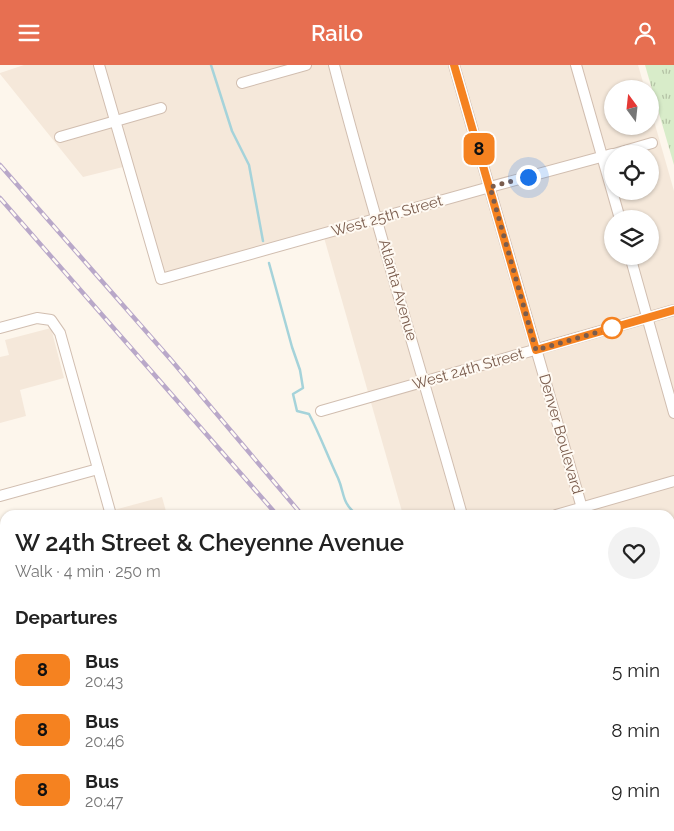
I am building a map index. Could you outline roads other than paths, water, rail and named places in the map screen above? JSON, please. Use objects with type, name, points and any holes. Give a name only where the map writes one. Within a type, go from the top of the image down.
[{"type":"street","points":[[99,65],[114,122]]},
{"type":"street","points":[[242,83],[306,65]]},
{"type":"street","name":"Atlanta Avenue","points":[[334,65],[461,510]]},
{"type":"street","name":"Denver Boulevard","points":[[454,65],[583,510]]},
{"type":"street","points":[[576,65],[606,145]]},
{"type":"street","points":[[60,137],[161,108]]},
{"type":"street","name":"West 25th Street","points":[[114,122],[161,279],[604,157]]},
{"type":"street","name":"West 25th Street","points":[[645,145],[652,143]]},
{"type":"street","points":[[633,265],[674,413]]},
{"type":"street","name":"West 24th Street","points":[[320,411],[674,310]]},
{"type":"street","points":[[0,328],[37,318],[51,320],[60,333],[110,510]]},
{"type":"street","points":[[0,497],[98,469]]},
{"type":"street","points":[[586,510],[674,481]]},
{"type":"waterway","points":[[211,65],[232,131],[249,165],[263,241]]},
{"type":"waterway","points":[[269,263],[300,370],[303,388],[293,394],[297,411],[309,414],[338,478],[346,502],[352,510]]},
{"type":"railway","points":[[0,165],[172,361],[298,510]]},
{"type":"railway","points":[[0,198],[273,510]]}]
